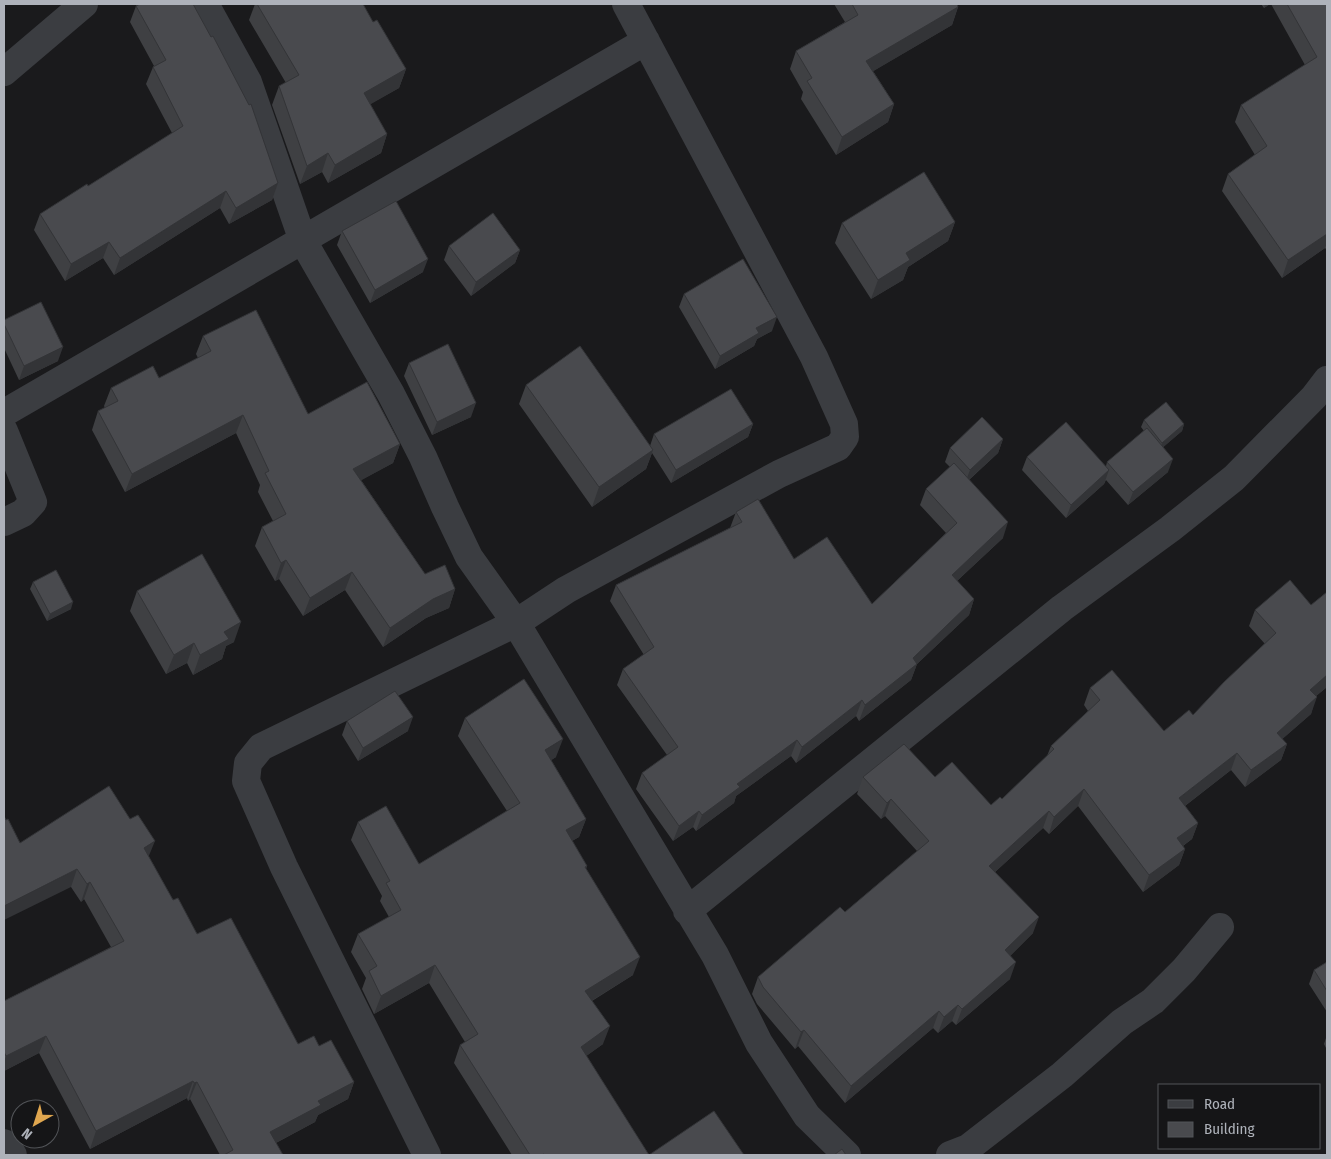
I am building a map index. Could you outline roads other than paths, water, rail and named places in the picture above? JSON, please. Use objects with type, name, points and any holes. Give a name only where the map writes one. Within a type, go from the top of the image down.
[{"type":"street","points":[[4,72],[84,4]]},
{"type":"street","points":[[205,4],[248,82],[303,241],[391,394],[423,457],[469,558],[516,623],[714,955],[759,1043],[807,1116],[847,1155]]},
{"type":"street","points":[[424,1155],[284,867],[246,781],[248,763],[261,748],[516,623],[566,590],[762,483],[838,447],[845,437],[844,424],[814,357],[626,4]]},
{"type":"street","points":[[4,413],[646,41]]},
{"type":"street","points":[[687,911],[1062,608],[1170,530],[1234,478],[1314,396],[1327,380]]},
{"type":"street","points":[[4,431],[33,502],[23,512],[4,522]]},
{"type":"street","points":[[950,1155],[968,1148],[984,1136],[1062,1075],[1122,1022],[1153,1001],[1184,970],[1220,927]]},
{"type":"street","points":[[4,1143],[13,1155]]}]
